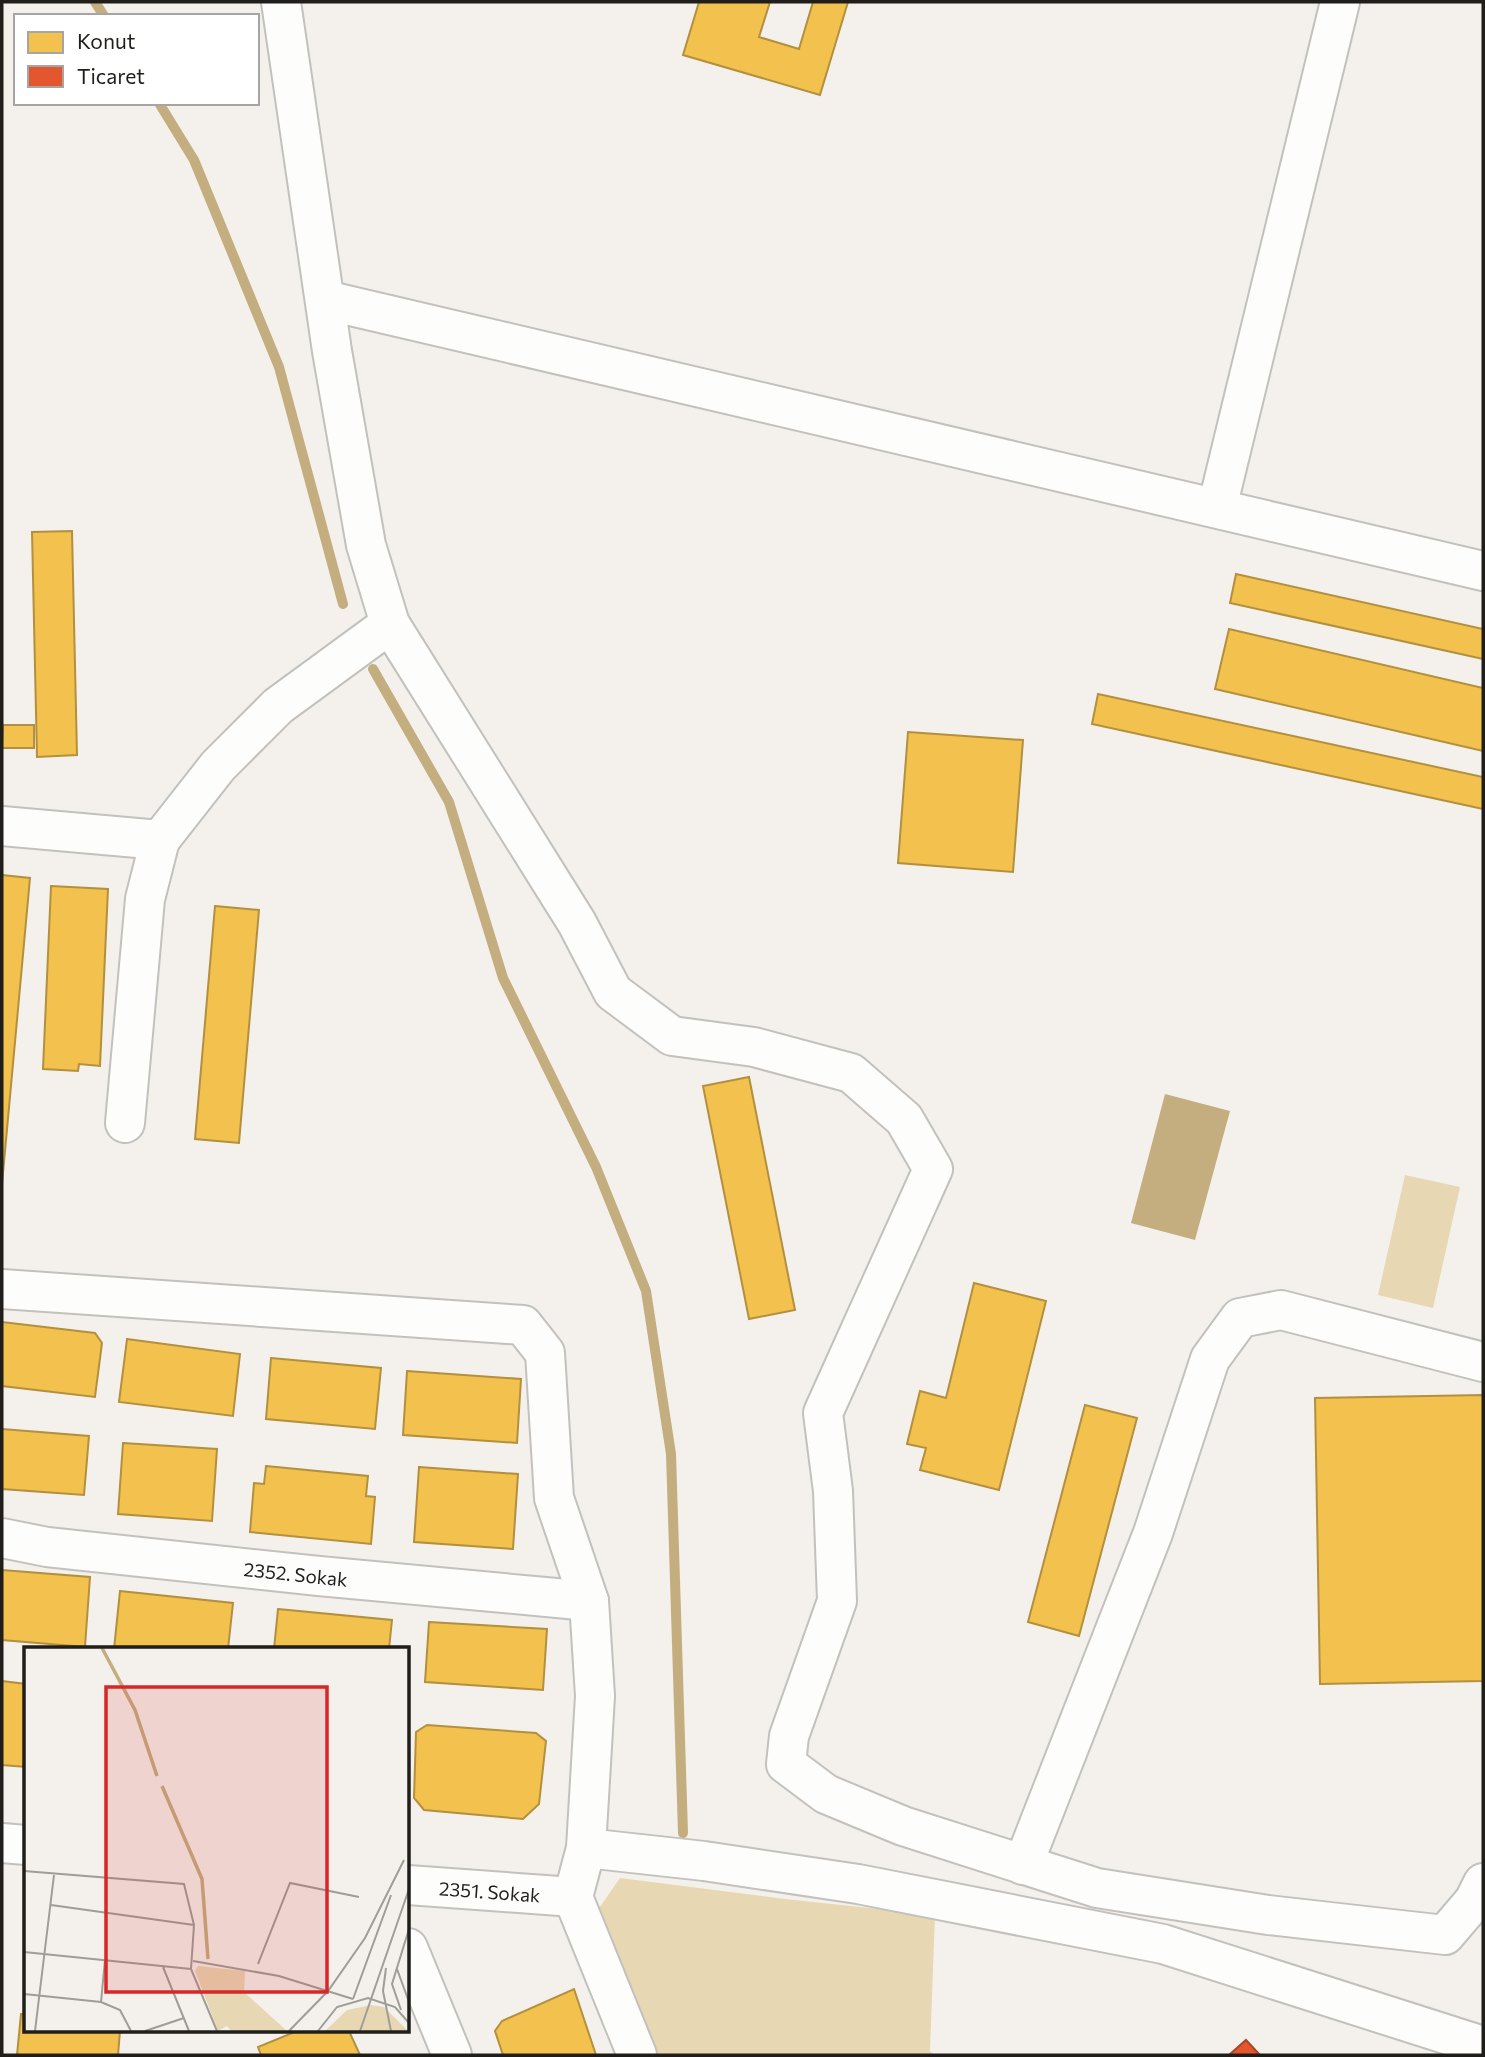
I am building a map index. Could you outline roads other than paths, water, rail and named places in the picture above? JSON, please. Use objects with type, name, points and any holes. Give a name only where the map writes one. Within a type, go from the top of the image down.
[{"type":"street","points":[[281,2],[325,300],[366,545],[390,624],[576,923],[613,992],[672,1036],[754,1047],[851,1073],[904,1118],[933,1168],[823,1413],[833,1491],[837,1601],[789,1736],[786,1764],[826,1794],[902,1826],[1097,1888],[1268,1916],[1445,1935],[1474,1901],[1483,1883]]},
{"type":"street","points":[[1217,508],[1340,2]]},
{"type":"street","points":[[325,300],[1483,571]]},
{"type":"street","points":[[125,1123],[145,899],[160,840],[218,766],[278,706],[390,624]]},
{"type":"street","points":[[2,826],[160,840]]},
{"type":"street","points":[[2,1289],[523,1325],[545,1353],[554,1498],[589,1601],[595,1696],[586,1848],[573,1897],[637,2055]]},
{"type":"street","points":[[1023,1865],[1153,1533],[1210,1359],[1240,1318],[1280,1310],[1483,1362]]},
{"type":"street","name":"2352. Sokak","points":[[2,1538],[47,1547],[305,1575],[589,1601]]},
{"type":"street","points":[[2,1843],[24,1845]]},
{"type":"street","points":[[586,1848],[704,1861],[858,1884],[1163,1944],[1483,2046]]},
{"type":"street","name":"2351. Sokak","points":[[410,1885],[573,1897]]},
{"type":"street","points":[[410,1953],[452,2055]]},
{"type":"waterway","points":[[95,2],[103,14]]},
{"type":"waterway","points":[[160,105],[194,160],[279,367],[343,604]]},
{"type":"waterway","points":[[373,669],[449,802],[503,978],[596,1167],[646,1291],[671,1454],[683,1833]]}]
